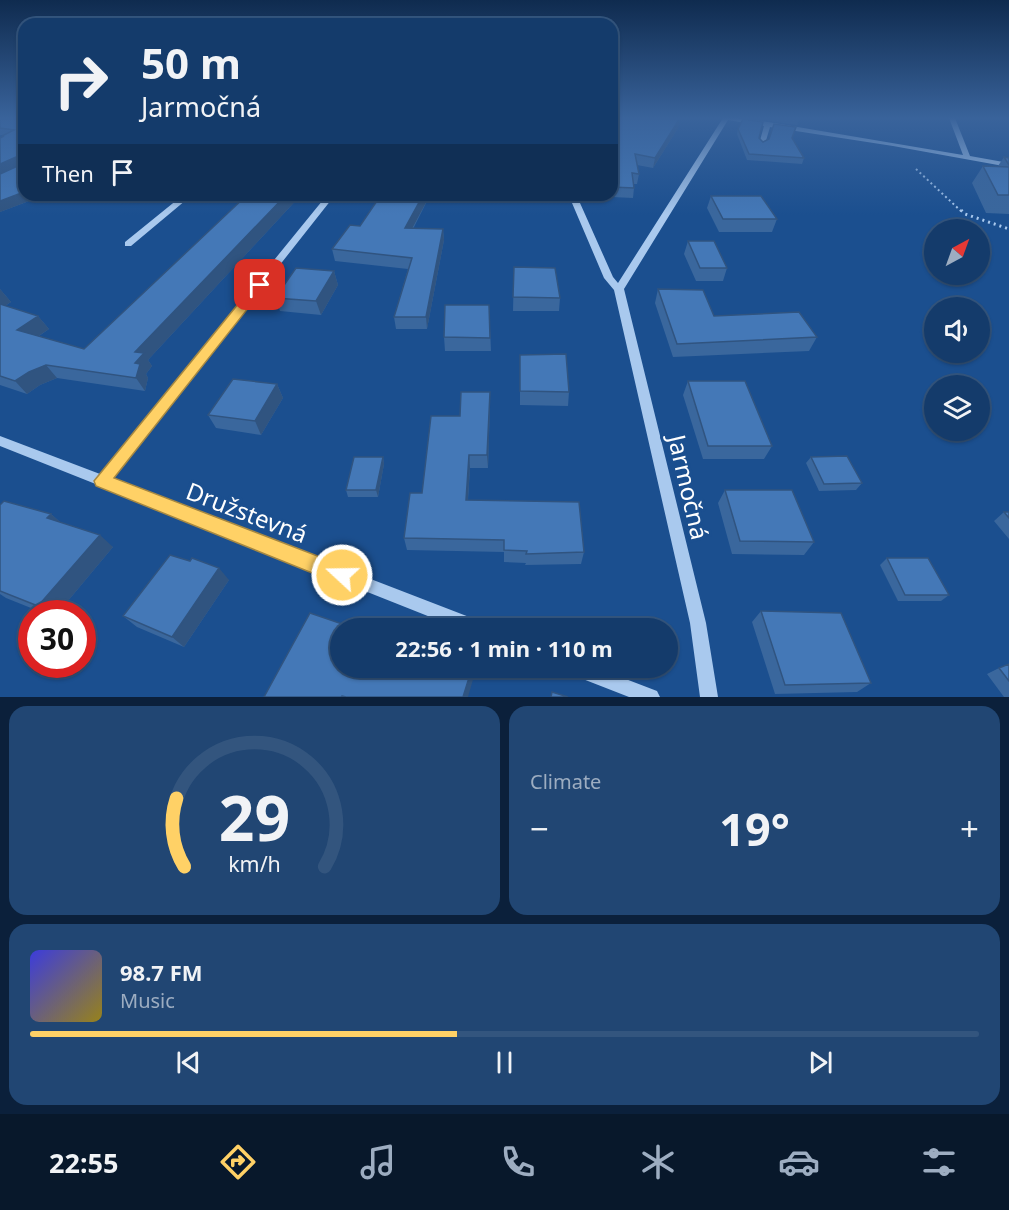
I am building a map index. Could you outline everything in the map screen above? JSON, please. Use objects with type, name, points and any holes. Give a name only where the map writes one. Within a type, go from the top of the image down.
[{"type":"street","points":[[619,289],[706,151]]},
{"type":"street","points":[[933,151],[1009,165]]},
{"type":"street","points":[[965,151],[967,156]]},
{"type":"street","points":[[128,244],[181,201]]},
{"type":"street","points":[[102,481],[146,429],[326,201]]},
{"type":"street","name":"Jarmočná","points":[[574,201],[581,212],[609,278],[619,289],[698,623],[709,697]]},
{"type":"street","name":"Družstevná","points":[[0,441],[451,618]]},
{"type":"street","points":[[602,678],[651,697]]},
{"type":"path","points":[[916,169],[965,214],[1009,229]]},
{"type":"building","points":[[0,151],[18,151],[18,156],[0,164]]},
{"type":"building","points":[[618,151],[660,151],[655,158],[635,154],[639,174],[632,173],[634,188],[618,187]]},
{"type":"building","points":[[747,151],[800,151],[804,158],[749,154]]},
{"type":"building","points":[[18,166],[18,194],[0,201],[0,174]]},
{"type":"building","points":[[983,166],[1009,167],[1009,195],[998,195]]},
{"type":"building","points":[[711,196],[761,196],[777,219],[723,219]]},
{"type":"building","points":[[241,201],[280,201],[135,352],[144,353],[135,363],[140,364],[136,378],[46,365],[15,381],[0,376],[0,304],[38,316],[17,330],[84,349]]},
{"type":"building","points":[[377,201],[420,201],[405,228],[443,229],[426,317],[394,317],[412,258],[332,249],[350,225],[360,226]]},
{"type":"building","points":[[688,241],[714,241],[727,268],[700,268]]},
{"type":"building","points":[[514,267],[555,268],[560,298],[513,297]]},
{"type":"building","points":[[296,268],[334,271],[316,301],[275,298]]},
{"type":"building","points":[[658,289],[703,290],[714,316],[799,312],[817,337],[677,344]]},
{"type":"building","points":[[445,305],[489,305],[490,338],[444,337]]},
{"type":"building","points":[[566,354],[569,392],[520,391],[520,355]]},
{"type":"building","points":[[233,379],[277,384],[255,421],[208,415]]},
{"type":"building","points":[[688,381],[745,381],[772,446],[708,446]]},
{"type":"building","points":[[461,392],[490,392],[487,455],[469,455],[466,500],[579,502],[584,552],[526,554],[527,551],[504,550],[504,540],[404,538],[410,493],[422,493],[431,416],[460,416]]},
{"type":"building","points":[[847,456],[862,483],[824,484],[811,457]]},
{"type":"building","points":[[354,457],[383,457],[376,490],[346,490]]},
{"type":"building","points":[[725,490],[792,490],[814,542],[740,541]]},
{"type":"building","points":[[4,501],[51,514],[47,518],[100,535],[43,600],[23,600],[0,591],[0,505]]},
{"type":"building","points":[[170,555],[190,561],[192,558],[219,568],[172,637],[123,616]]},
{"type":"building","points":[[887,558],[928,558],[949,595],[905,595]]},
{"type":"building","points":[[761,611],[841,613],[871,683],[785,685]]},
{"type":"building","points":[[310,613],[330,620],[330,678],[469,678],[463,697],[264,697]]},
{"type":"building","points":[[1009,664],[1009,681],[999,668]]},
{"type":"building","points":[[552,692],[568,697],[551,697]]},
{"type":"route","points":[[260,285],[102,481],[342,575]]}]
